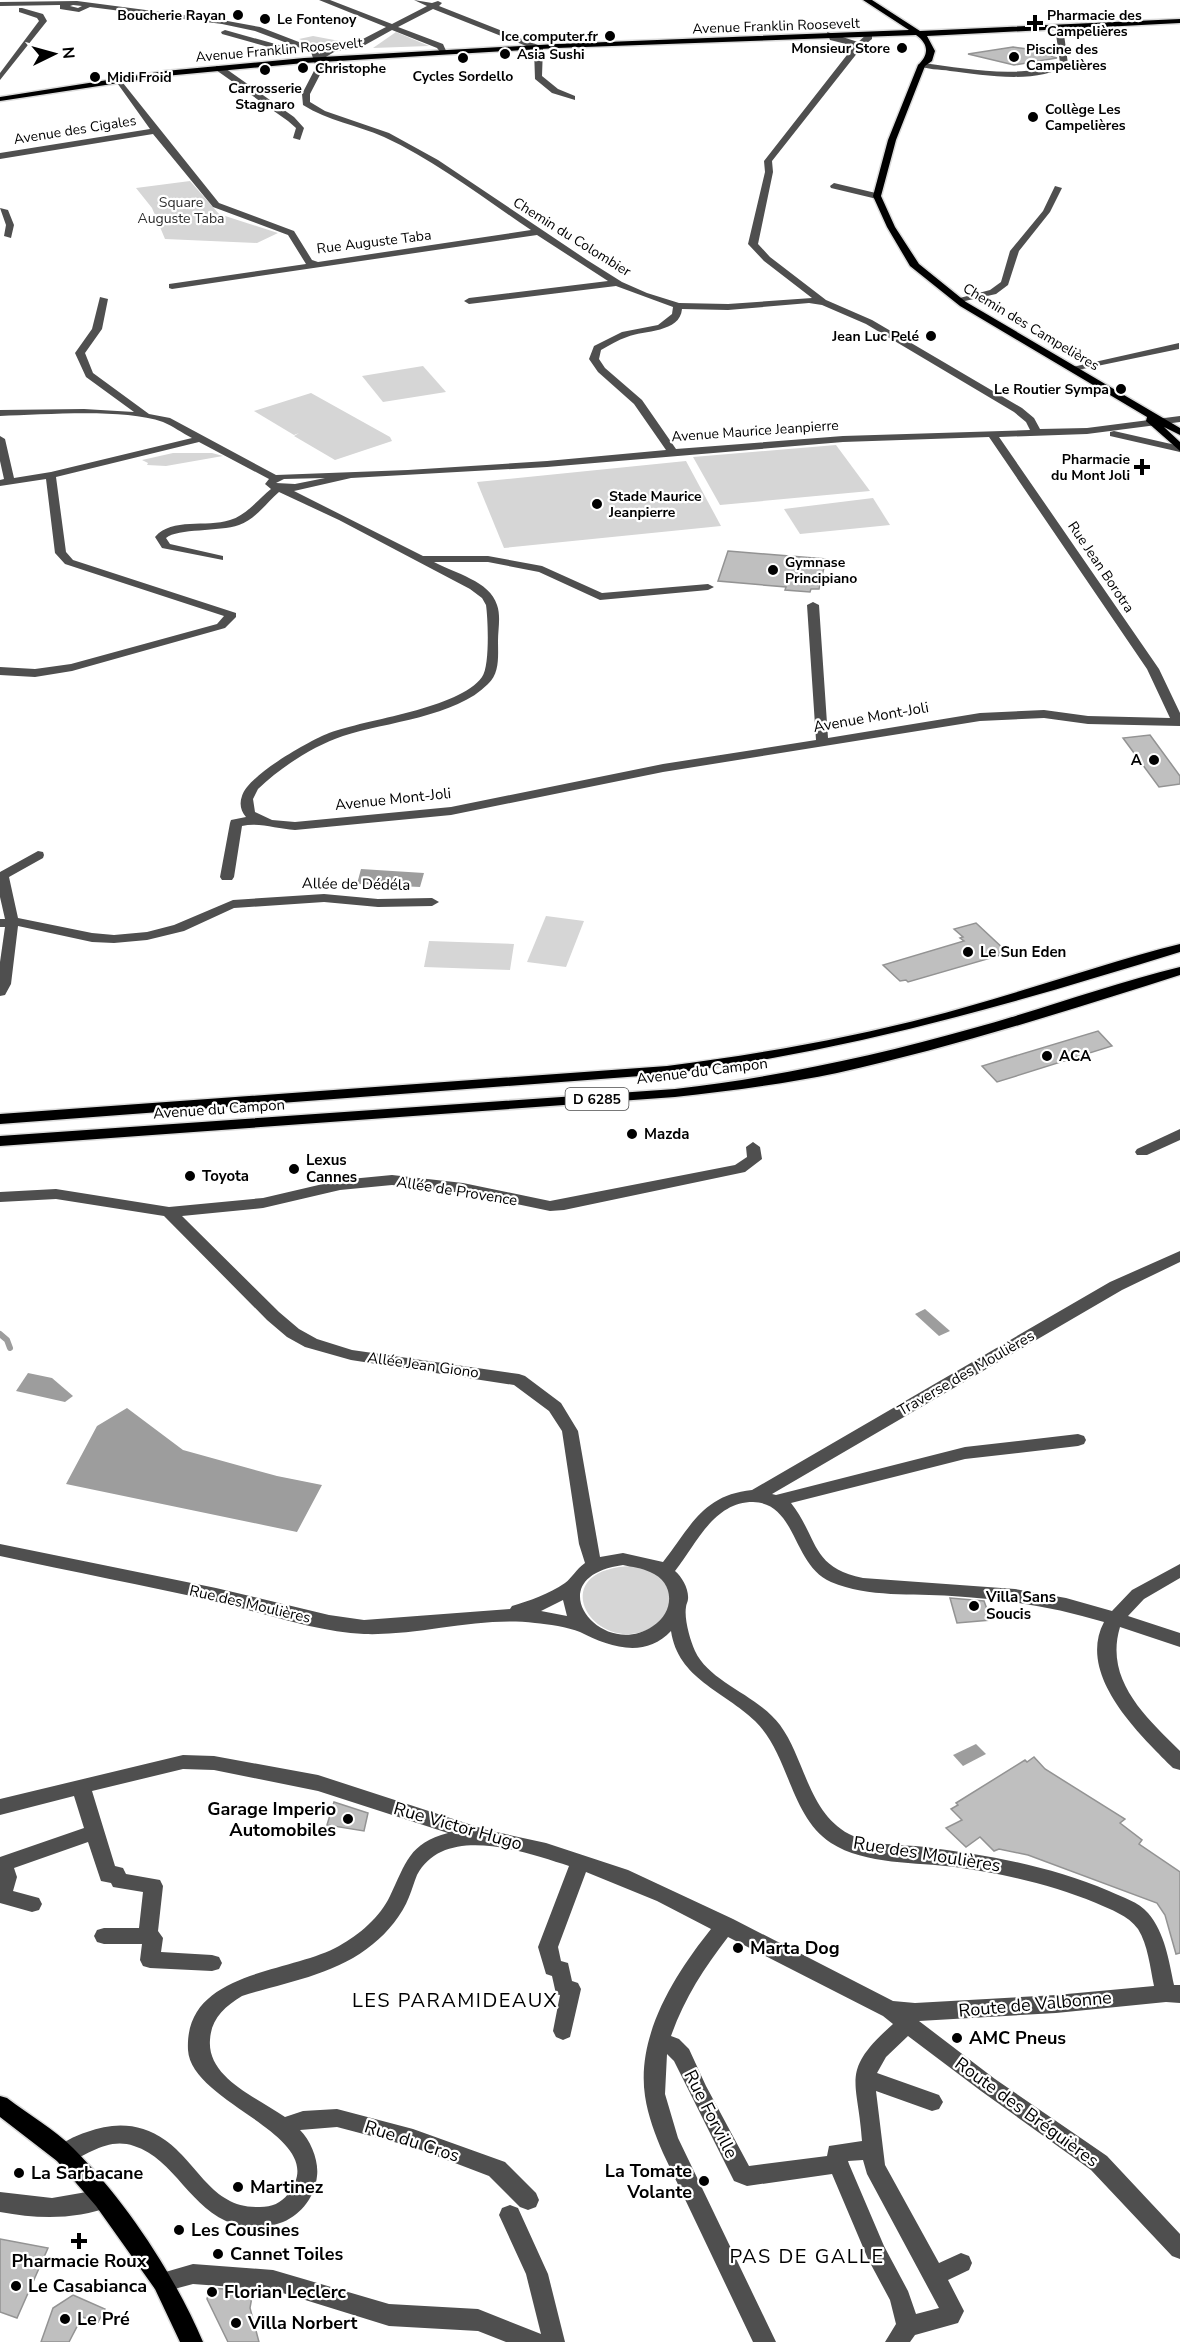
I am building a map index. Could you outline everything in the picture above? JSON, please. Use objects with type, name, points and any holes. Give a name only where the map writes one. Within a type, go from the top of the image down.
[{"type":"main road","points":[[867,0],[927,39],[931,51]]},
{"type":"main road","points":[[882,0],[915,26],[920,43],[919,61],[922,64]]},
{"type":"main road","points":[[873,36],[889,26],[884,12]]},
{"type":"main road","points":[[901,14],[919,22],[960,31]]},
{"type":"main road","name":"Avenue Franklin Roosevelt","points":[[0,99],[119,80],[317,59],[563,45],[873,36],[1180,21]]},
{"type":"main road","points":[[877,196],[892,140],[922,64],[928,61],[931,51],[940,39],[960,31]]},
{"type":"main road","points":[[873,36],[920,43]]},
{"type":"main road","points":[[281,62],[289,58],[284,49]]},
{"type":"main road","name":"Chemin des Campelières","points":[[877,196],[891,227],[915,266],[959,301],[1180,432]]},
{"type":"main road","name":"Chemin des Campelières","points":[[1140,407],[1154,424],[1180,448]]},
{"type":"main road","name":"Avenue du Campon","points":[[0,1119],[667,1070],[725,1063],[842,1042],[905,1027],[1180,948]]},
{"type":"main road","name":"Avenue du Campon","points":[[0,1141],[675,1094],[733,1086],[858,1064],[1024,1018],[1180,971]]},
{"type":"main road","points":[[0,2105],[65,2154],[104,2199],[164,2282],[192,2342]]},
{"type":"street","points":[[323,0],[440,46],[444,51]]},
{"type":"street","points":[[418,0],[537,47],[540,49],[538,77],[555,91],[572,98]]},
{"type":"street","points":[[0,7],[90,2],[137,14],[215,29],[317,59],[331,50],[362,43],[443,0]]},
{"type":"street","points":[[79,10],[90,2]]},
{"type":"street","points":[[22,10],[70,3],[79,10],[222,22],[257,29],[286,39],[314,51],[317,59]]},
{"type":"street","points":[[0,7],[22,10],[40,16],[43,21],[0,78]]},
{"type":"street","points":[[922,64],[1015,73],[1053,70],[1065,64],[1059,27]]},
{"type":"street","points":[[832,36],[859,45]]},
{"type":"street","points":[[824,302],[767,259],[753,244],[769,172],[768,161],[859,45],[873,36]]},
{"type":"street","points":[[269,44],[286,39]]},
{"type":"street","name":"Chemin du Colombier","points":[[317,59],[320,68],[306,94],[306,103],[322,113],[386,135],[440,165],[617,283],[678,306],[728,307],[809,300],[824,302],[869,322],[1018,410],[1030,420],[1036,432]]},
{"type":"street","points":[[219,68],[291,119],[300,128],[297,138]]},
{"type":"street","name":"Rue Auguste Taba","points":[[119,80],[155,131],[216,205],[291,233],[309,262],[316,265],[538,232]]},
{"type":"street","name":"Avenue des Cigales","points":[[0,156],[155,131]]},
{"type":"street","points":[[834,186],[877,196]]},
{"type":"street","points":[[959,301],[993,292],[1005,283],[1006,269],[1012,252],[1046,213],[1052,200],[1050,196],[1058,188]]},
{"type":"street","points":[[0,210],[5,212],[10,225],[8,236]]},
{"type":"street","points":[[172,286],[316,265]]},
{"type":"street","points":[[469,301],[617,283]]},
{"type":"street","points":[[103,299],[97,329],[80,352],[89,375],[147,416]]},
{"type":"street","points":[[673,452],[638,402],[601,370],[594,359],[597,348],[625,334],[661,327],[677,315],[678,306]]},
{"type":"street","points":[[1073,368],[1179,346]]},
{"type":"street","points":[[0,413],[74,412],[147,416],[172,423],[203,438],[278,486],[424,559],[477,589],[489,600],[492,648],[489,675],[470,693],[447,703],[350,730],[312,746],[249,791],[246,805],[249,813],[255,819]]},
{"type":"street","name":"Avenue Maurice Jeanpierre","points":[[278,486],[347,476],[579,462],[673,452],[843,439],[1087,430],[1154,424],[1180,419]]},
{"type":"street","points":[[1087,430],[1136,437],[1180,448]]},
{"type":"street","name":"Rue Jean Borotra","points":[[991,433],[1153,669],[1179,722]]},
{"type":"street","points":[[0,439],[5,483],[51,475],[203,438]]},
{"type":"street","points":[[158,449],[223,450]]},
{"type":"street","points":[[0,671],[35,673],[72,667],[221,626],[232,615],[69,562],[62,553],[51,475]]},
{"type":"street","points":[[295,482],[313,502]]},
{"type":"street","points":[[219,558],[166,546],[160,537],[170,529],[233,523],[248,517],[278,486]]},
{"type":"street","points":[[424,559],[488,559],[543,569],[600,597],[708,587]]},
{"type":"street","points":[[813,605],[822,741]]},
{"type":"street","name":"Avenue Mont-Joli","points":[[255,819],[269,824],[295,826],[420,815],[822,741],[940,722],[1002,715],[1044,714],[1088,720],[1179,722]]},
{"type":"street","points":[[226,877],[236,823],[255,819]]},
{"type":"street","points":[[0,992],[4,984],[6,922],[2,876],[38,855]]},
{"type":"street","name":"Allée de Dédéla","points":[[6,922],[38,923],[83,936],[108,939],[180,928],[221,907],[246,902],[324,898],[378,903],[432,902]]},
{"type":"street","points":[[1142,1152],[1180,1134]]},
{"type":"street","name":"Allée de Provence","points":[[0,1197],[49,1194],[169,1212],[240,1206],[340,1185],[392,1180],[463,1188],[537,1204],[564,1205],[740,1169],[755,1159],[753,1147]]},
{"type":"street","name":"Allée Jean Giono","points":[[169,1212],[273,1316],[293,1333],[311,1343],[351,1355],[519,1380],[555,1407],[570,1431],[589,1550],[594,1566]]},
{"type":"street","name":"Traverse des Moulières","points":[[755,1496],[1116,1286],[1180,1256]]},
{"type":"street","points":[[777,1502],[965,1453],[1078,1440]]},
{"type":"street","points":[[665,1571],[703,1519],[719,1505],[732,1499],[755,1496],[777,1502],[788,1511],[814,1558],[824,1570],[843,1580],[865,1584],[965,1590],[1028,1597],[1114,1619],[1180,1640]]},
{"type":"street","name":"Rue des Moulières","points":[[0,1550],[216,1595],[329,1622],[364,1627],[503,1616],[535,1616],[584,1626]]},
{"type":"street","points":[[623,1559],[639,1560],[665,1571],[674,1580],[679,1591],[681,1602],[678,1613],[659,1633],[644,1639],[628,1641],[603,1637],[584,1626],[572,1607],[573,1587],[585,1572],[594,1566],[623,1559]]},
{"type":"street","points":[[1180,1570],[1140,1593],[1126,1604],[1114,1619],[1108,1633],[1106,1650],[1108,1670],[1127,1707],[1180,1763]]},
{"type":"street","name":"Rue des Moulières","points":[[503,1616],[533,1607],[573,1587]]},
{"type":"street","name":"Rue des Moulières","points":[[678,1613],[679,1633],[690,1660],[716,1686],[746,1704],[774,1729],[815,1814],[838,1838],[878,1849],[991,1864],[1030,1872],[1131,1910],[1143,1919],[1173,1994]]},
{"type":"street","name":"Rue Victor Hugo","points":[[0,1807],[183,1762],[214,1763],[318,1783],[487,1838],[546,1851],[621,1876],[726,1925],[890,2010]]},
{"type":"street","points":[[81,1786],[108,1875],[116,1874],[120,1881],[153,1886],[148,1936]]},
{"type":"street","points":[[32,1904],[2,1896],[7,1877],[2,1864],[95,1832]]},
{"type":"street","points":[[65,2154],[77,2145],[98,2137],[137,2137],[170,2156],[201,2193],[214,2204],[237,2216],[261,2218],[272,2216],[296,2202],[307,2181],[308,2167],[305,2156],[295,2138],[231,2092],[205,2067],[199,2054],[197,2038],[202,2022],[220,1998],[235,1990],[343,1954],[361,1943],[389,1915],[414,1864],[429,1848],[439,1842],[455,1838],[487,1838]]},
{"type":"street","points":[[562,2031],[571,1989],[563,1988],[561,1969],[553,1968],[548,1947],[580,1862]]},
{"type":"street","points":[[726,1925],[701,1958],[673,2003],[660,2043],[654,2078],[657,2110],[673,2154],[765,2342]]},
{"type":"street","points":[[104,1936],[153,1938],[150,1960],[212,1963]]},
{"type":"street","name":"Route de Valbonne","points":[[890,2010],[915,2013],[1173,1994]]},
{"type":"street","name":"Route des Bréguières","points":[[890,2010],[988,2085],[1099,2163],[1180,2249]]},
{"type":"street","points":[[838,2164],[876,2252],[900,2298],[902,2334],[950,2316],[953,2311],[875,2167],[865,2091],[867,2068],[872,2058],[908,2024]]},
{"type":"street","name":"Rue Forville","points":[[660,2043],[672,2045],[682,2055],[698,2091],[742,2174],[747,2176],[838,2164],[837,2153],[873,2148]]},
{"type":"street","points":[[866,2078],[932,2102]]},
{"type":"street","name":"Rue du Cros","points":[[282,2127],[303,2120],[337,2118],[413,2138],[497,2169],[528,2200]]},
{"type":"street","points":[[0,2202],[48,2209],[71,2208],[104,2199]]},
{"type":"street","points":[[510,2215],[537,2274],[554,2342]]},
{"type":"street","points":[[934,2276],[960,2264]]},
{"type":"street","points":[[164,2282],[193,2274],[273,2280],[389,2315],[478,2320],[533,2342]]},
{"type":"green space","points":[[396,32],[429,46],[373,48]]},
{"type":"green space","points":[[313,36],[350,43],[323,49],[299,39]]},
{"type":"green space","name":"Square Auguste Taba","points":[[190,181],[219,214],[278,233],[257,243],[165,239],[152,208],[136,188]]},
{"type":"green space","points":[[423,366],[446,392],[383,402],[362,376]]},
{"type":"green space","points":[[311,393],[390,437],[392,441],[335,460],[294,436],[299,433],[294,435],[254,411]]},
{"type":"green space","points":[[836,445],[870,491],[720,505],[693,457]]},
{"type":"green space","points":[[173,453],[212,453],[223,456],[166,466],[147,465],[148,463],[142,460]]},
{"type":"green space","name":"Stade Maurice Jeanpierre","points":[[686,461],[721,526],[504,548],[477,482]]},
{"type":"green space","points":[[873,498],[890,525],[800,534],[784,509]]},
{"type":"green space","points":[[546,916],[584,921],[566,967],[527,962]]},
{"type":"green space","points":[[429,941],[514,944],[510,970],[424,967]]},
{"type":"green space","points":[[631,1566],[649,1570],[661,1578],[668,1589],[671,1608],[656,1625],[634,1634],[615,1632],[598,1624],[587,1611],[583,1596],[588,1582],[603,1571]]},
{"type":"shaded area","points":[[361,869],[424,873],[420,887],[357,884]]},
{"type":"shaded area","points":[[925,1309],[950,1331],[939,1336],[915,1314]]},
{"type":"shaded area","points":[[28,1373],[52,1378],[73,1396],[65,1402],[16,1391]]},
{"type":"shaded area","points":[[127,1408],[183,1450],[277,1476],[322,1485],[297,1532],[66,1484],[97,1426]]},
{"type":"shaded area","points":[[976,1744],[986,1754],[963,1766],[953,1755]]},
{"type":"building","name":"Piscine des Campelières","points":[[1013,47],[1057,58],[1014,65],[968,54]]},
{"type":"building","name":"Gymnase Principiano","points":[[728,551],[826,559],[819,589],[811,589],[810,592],[785,590],[786,587],[718,581]]},
{"type":"building","name":"A","points":[[1150,735],[1180,776],[1180,784],[1159,787],[1123,738]]},
{"type":"building","name":"Le Sun Eden","points":[[976,923],[1008,953],[908,982],[900,981],[883,965],[964,941],[954,929]]},
{"type":"building","name":"ACA","points":[[1098,1031],[1112,1046],[997,1082],[982,1066]]},
{"type":"building","name":"Villa Sans Soucis","points":[[950,1598],[984,1601],[991,1620],[957,1623]]},
{"type":"building","points":[[1034,1757],[1045,1769],[1125,1819],[1120,1823],[1142,1840],[1139,1844],[1180,1872],[1180,1953],[1176,1954],[1165,1915],[1157,1903],[1028,1855],[999,1849],[994,1851],[980,1837],[966,1847],[946,1828],[962,1820],[951,1809],[958,1805],[956,1803],[1025,1760],[1027,1762]]},
{"type":"building","name":"Garage Imperio Automobiles","points":[[334,1802],[368,1813],[364,1831],[327,1825]]},
{"type":"building","name":"Le Casabianca","points":[[0,2239],[48,2248],[17,2318],[0,2312]]},
{"type":"building","name":"Villa Norbert","points":[[210,2288],[253,2291],[250,2308],[259,2342],[228,2342],[207,2299]]},
{"type":"building","name":"Le Pré","points":[[73,2295],[105,2309],[98,2322],[82,2317],[69,2342],[41,2342],[53,2308]]},
{"type":"waterway","points":[[0,1334],[7,1340],[10,1348]]},
{"type":"place","name":"Boucherie Rayan","points":[[238,15]]},
{"type":"place","name":"Le Fontenoy","points":[[265,19]]},
{"type":"place","name":"Pharmacie des Campelières","points":[[1035,23]]},
{"type":"place","name":"Ice computer.fr","points":[[610,36]]},
{"type":"place","name":"Monsieur Store","points":[[902,48]]},
{"type":"place","name":"Asia Sushi","points":[[505,54]]},
{"type":"place","name":"Piscine des Campelières","points":[[1014,57]]},
{"type":"place","name":"Cycles Sordello","points":[[463,58]]},
{"type":"place","name":"Christophe","points":[[303,68]]},
{"type":"place","name":"Carrosserie Stagnaro","points":[[265,70]]},
{"type":"place","name":"Midi Froid","points":[[95,77]]},
{"type":"place","name":"Collège Les Campelières","points":[[1033,117]]},
{"type":"place","name":"Jean Luc Pelé","points":[[931,336]]},
{"type":"place","name":"Le Routier Sympa","points":[[1121,389]]},
{"type":"place","name":"Pharmacie du Mont Joli","points":[[1142,467]]},
{"type":"place","name":"Stade Maurice Jeanpierre","points":[[597,504]]},
{"type":"place","name":"Gymnase Principiano","points":[[773,570]]},
{"type":"place","name":"A","points":[[1154,760]]},
{"type":"place","name":"Le Sun Eden","points":[[968,952]]},
{"type":"place","name":"ACA","points":[[1047,1056]]},
{"type":"place","name":"Mazda","points":[[632,1134]]},
{"type":"place","name":"Lexus Cannes","points":[[294,1169]]},
{"type":"place","name":"Toyota","points":[[190,1176]]},
{"type":"place","name":"Villa Sans Soucis","points":[[974,1606]]},
{"type":"place","name":"Garage Imperio Automobiles","points":[[348,1819]]},
{"type":"place","name":"Marta Dog","points":[[738,1948]]},
{"type":"place","name":"AMC Pneus","points":[[957,2038]]},
{"type":"place","name":"La Sarbacane","points":[[19,2173]]},
{"type":"place","name":"La Tomate Volante","points":[[704,2181]]},
{"type":"place","name":"Martinez","points":[[238,2187]]},
{"type":"place","name":"Les Cousines","points":[[179,2230]]},
{"type":"place","name":"Pharmacie Roux","points":[[79,2241]]},
{"type":"place","name":"Cannet Toiles","points":[[218,2254]]},
{"type":"place","name":"Le Casabianca","points":[[16,2286]]},
{"type":"place","name":"Florian Leclerc","points":[[212,2292]]},
{"type":"place","name":"Le Pré","points":[[65,2319]]},
{"type":"place","name":"Villa Norbert","points":[[236,2323]]},
{"type":"district","name":"LES PARAMIDEAUX","points":[[455,2000]]},
{"type":"district","name":"PAS DE GALLE","points":[[807,2256]]}]
